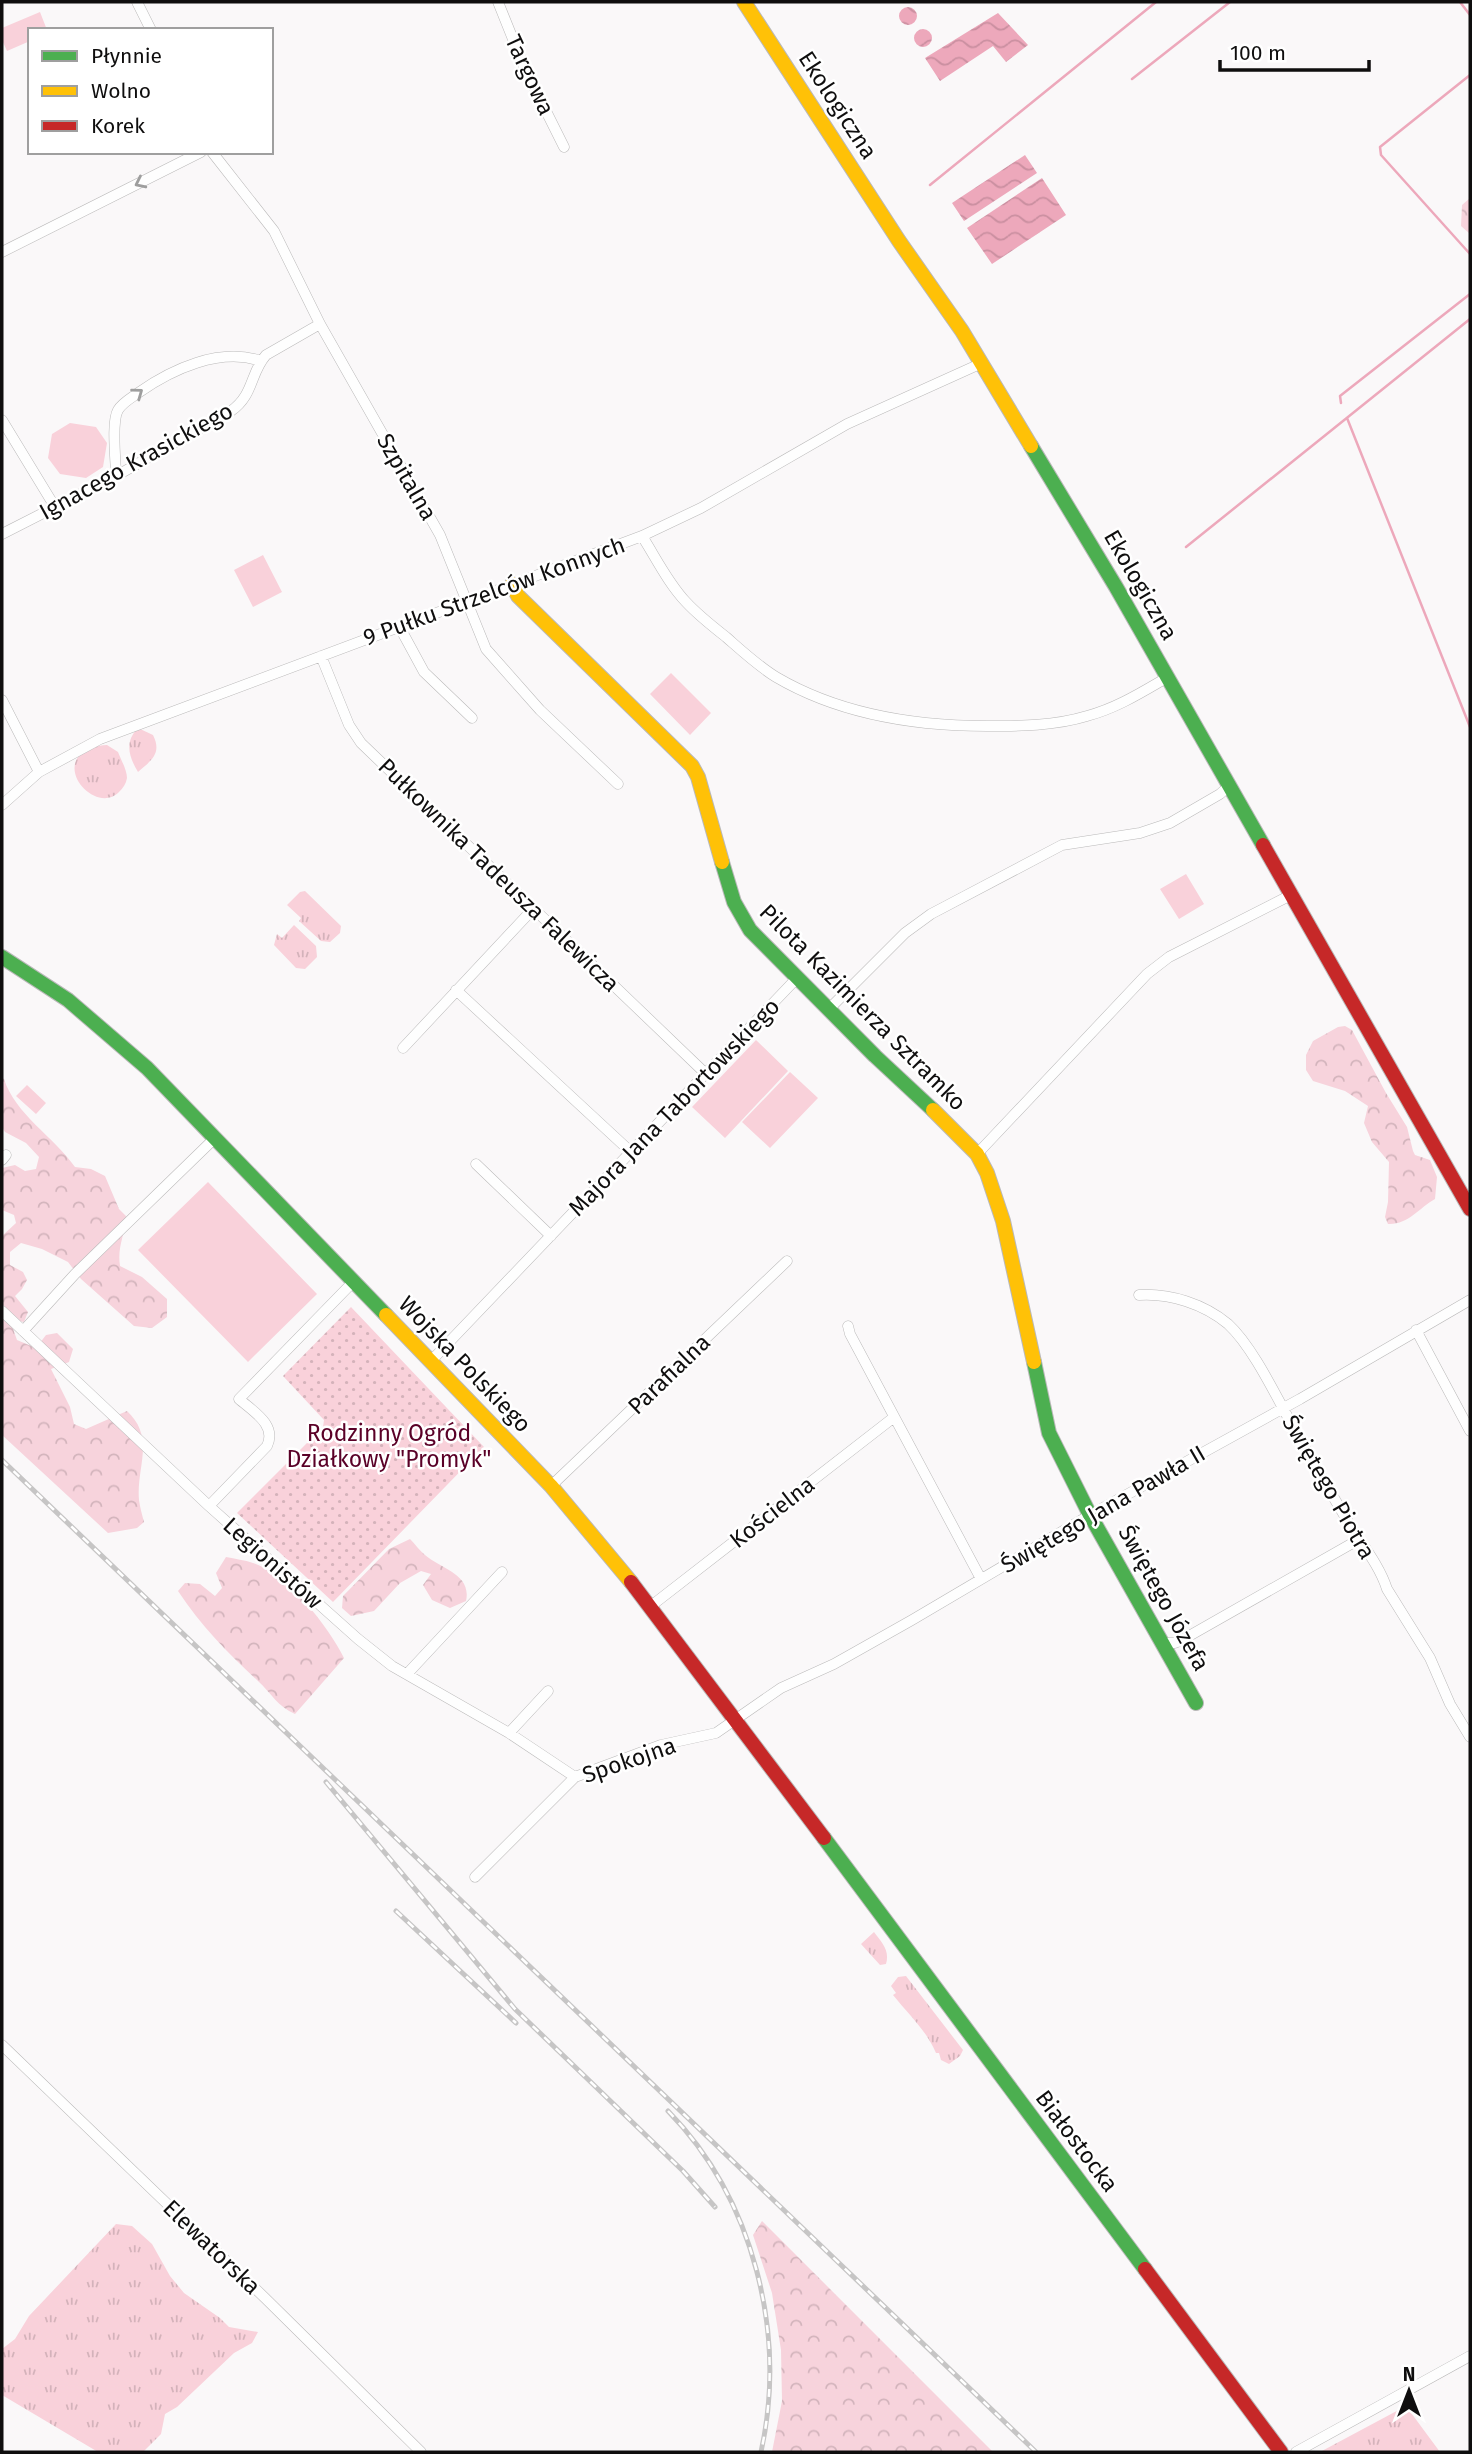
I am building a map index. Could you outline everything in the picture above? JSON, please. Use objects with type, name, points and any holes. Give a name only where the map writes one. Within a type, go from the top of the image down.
[{"type":"street","points":[[137,2],[150,28]]},
{"type":"street","name":"Targowa","points":[[498,2],[515,45],[564,147]]},
{"type":"street","name":"Ekologiczna","points":[[744,2],[828,134],[982,363],[1168,677],[1470,1209]]},
{"type":"street","points":[[2,252],[197,154]]},
{"type":"street","name":"Szpitalna","points":[[214,154],[274,231],[320,324],[435,525],[479,635],[490,655],[540,710],[618,784]]},
{"type":"street","points":[[116,476],[115,417],[125,403],[166,375],[199,362],[236,356],[261,360],[320,324]]},
{"type":"street","name":"Ignacego Krasickiego","points":[[2,534],[116,476],[238,406],[252,386],[261,360]]},
{"type":"street","name":"9 Pułku Strzelców Konnych","points":[[2,805],[39,772],[116,732],[642,536],[697,509],[847,424],[982,363]]},
{"type":"street","points":[[2,420],[55,507]]},
{"type":"street","points":[[642,536],[687,604],[750,658],[777,677],[821,697],[892,719],[940,725],[1054,724],[1123,704],[1168,677]]},
{"type":"street","name":"Pilota Kazimierza Sztramko","points":[[512,584],[518,596],[692,766],[698,777],[738,912],[759,940],[977,1154],[987,1173],[1003,1221],[1049,1433],[1090,1515]]},
{"type":"street","points":[[399,626],[424,673],[472,718]]},
{"type":"street","name":"Pułkownika Tadeusza Falewicza","points":[[321,656],[349,725],[361,743],[706,1074]]},
{"type":"street","points":[[2,700],[39,772]]},
{"type":"street","points":[[830,1008],[905,933],[931,914],[1062,845],[1140,833],[1170,823],[1220,794],[1230,785]]},
{"type":"street","points":[[977,1154],[1147,974],[1169,957],[1293,894]]},
{"type":"street","points":[[403,1048],[533,909]]},
{"type":"street","name":"Wojska Polskiego","points":[[2,957],[61,995],[117,1038],[216,1137],[551,1486],[651,1606],[837,1857]]},
{"type":"street","name":"Majora Jana Tabortowskiego","points":[[431,1361],[797,978]]},
{"type":"street","points":[[456,990],[632,1153]]},
{"type":"street","points":[[23,1331],[75,1274],[216,1137]]},
{"type":"street","name":"Majora Jana Tabortowskiego","points":[[476,1164],[551,1236]]},
{"type":"street","name":"Parafialna","points":[[551,1486],[787,1261]]},
{"type":"street","points":[[209,1506],[270,1440],[270,1429],[239,1399],[354,1281]]},
{"type":"street","name":"Świętego Piotra","points":[[1139,1295],[1177,1298],[1197,1306],[1226,1323],[1241,1340],[1276,1392],[1358,1540],[1430,1658],[1450,1704],[1470,1737]]},
{"type":"street","name":"Świętego Jana Pawła II","points":[[736,1721],[781,1688],[834,1664],[1090,1515],[1470,1300]]},
{"type":"street","name":"Legionistów","points":[[2,1311],[209,1506],[358,1639],[392,1666],[509,1733],[575,1777]]},
{"type":"street","points":[[848,1326],[893,1418],[981,1579]]},
{"type":"street","points":[[1416,1330],[1470,1431]]},
{"type":"street","name":"Kościelna","points":[[651,1606],[893,1418]]},
{"type":"street","name":"Świętego Józefa","points":[[1090,1515],[1196,1703]]},
{"type":"street","points":[[1164,1643],[1182,1640],[1358,1540]]},
{"type":"street","points":[[407,1674],[502,1572]]},
{"type":"street","points":[[509,1733],[548,1691]]},
{"type":"street","name":"Spokojna","points":[[475,1877],[575,1777],[661,1745],[705,1737],[736,1721]]},
{"type":"street","name":"Białostocka","points":[[837,1857],[1281,2452]]},
{"type":"street","name":"Elewatorska","points":[[2,2045],[421,2452]]},
{"type":"street","points":[[1296,2452],[1470,2357]]},
{"type":"green space","points":[[40,12],[46,28],[28,28],[28,42],[7,51],[2,40],[2,28]]},
{"type":"green space","points":[[1470,198],[1470,234],[1461,226],[1462,205]]},
{"type":"green space","points":[[70,423],[96,427],[107,443],[103,467],[86,478],[60,474],[48,458],[52,434]]},
{"type":"green space","points":[[263,555],[282,592],[253,607],[234,570]]},
{"type":"green space","points":[[671,673],[711,713],[690,735],[650,694]]},
{"type":"green space","points":[[138,728],[153,735],[156,751],[138,772],[132,761],[129,744]]},
{"type":"green space","points":[[107,745],[118,752],[127,778],[119,792],[102,798],[94,796],[79,783],[75,766],[83,752]]},
{"type":"green space","points":[[1186,874],[1204,904],[1179,919],[1160,889]]},
{"type":"green space","points":[[305,891],[341,926],[340,933],[330,942],[321,941],[299,921],[301,918],[287,905],[300,892]]},
{"type":"green space","points":[[294,925],[316,946],[317,957],[305,969],[296,968],[274,945],[277,934],[282,938]]},
{"type":"green space","points":[[1345,1026],[1352,1030],[1407,1127],[1415,1155],[1430,1160],[1437,1177],[1435,1199],[1407,1219],[1395,1224],[1388,1224],[1385,1217],[1389,1162],[1372,1142],[1364,1123],[1368,1106],[1345,1091],[1313,1081],[1306,1070],[1306,1055],[1313,1041]]},
{"type":"green space","points":[[756,1040],[788,1071],[725,1138],[692,1107]]},
{"type":"green space","points":[[790,1072],[818,1098],[770,1148],[742,1122]]},
{"type":"green space","points":[[2,1078],[26,1114],[75,1167],[91,1169],[105,1176],[119,1209],[126,1216],[120,1266],[142,1277],[167,1299],[167,1317],[152,1328],[134,1326],[81,1279],[68,1262],[42,1249],[21,1243],[10,1252],[10,1265],[23,1272],[27,1280],[15,1296],[28,1312],[24,1322],[19,1321],[2,1304],[2,1236],[16,1223],[14,1215],[2,1210],[2,1168],[15,1165],[25,1171],[36,1169],[39,1157],[26,1143],[5,1132],[2,1127]]},
{"type":"green space","points":[[27,1085],[46,1103],[36,1114],[16,1096]]},
{"type":"green space","points":[[208,1182],[317,1294],[248,1362],[138,1250]]},
{"type":"green space","name":"Rodzinny Ogród Działkowy \"Promyk\"","points":[[351,1307],[484,1447],[333,1602],[237,1513],[323,1427],[324,1420],[283,1376]]},
{"type":"green space","points":[[2,1319],[11,1323],[17,1340],[36,1348],[46,1335],[57,1333],[73,1349],[69,1362],[51,1369],[70,1407],[74,1424],[86,1429],[127,1411],[136,1421],[143,1442],[139,1500],[144,1522],[137,1528],[108,1533],[2,1435]]},
{"type":"green space","points":[[410,1539],[425,1555],[460,1578],[467,1592],[466,1601],[450,1608],[432,1600],[423,1585],[431,1574],[421,1571],[400,1583],[374,1611],[351,1616],[342,1608],[343,1596],[389,1549]]},
{"type":"green space","points":[[226,1557],[253,1563],[280,1578],[306,1603],[328,1631],[344,1658],[295,1714],[279,1704],[225,1649],[178,1591],[185,1583],[200,1584],[215,1596],[222,1588],[216,1573]]},
{"type":"green space","points":[[874,1932],[886,1951],[886,1964],[880,1965],[861,1944]]},
{"type":"green space","points":[[906,1976],[963,2050],[960,2056],[949,2064],[941,2060],[939,2053],[936,2053],[922,2030],[893,1995],[896,1993],[891,1986],[898,1977]]},
{"type":"green space","points":[[762,2221],[993,2452],[772,2452],[782,2401],[781,2350],[772,2293],[753,2235]]},
{"type":"green space","points":[[116,2224],[132,2226],[152,2244],[170,2276],[184,2293],[229,2327],[258,2332],[252,2343],[234,2353],[177,2407],[165,2414],[161,2434],[143,2452],[98,2452],[2,2395],[2,2349],[15,2339],[29,2316]]},
{"type":"green space","points":[[1406,2406],[1440,2452],[1320,2452]]},
{"type":"water","points":[[908,7],[914,10],[917,16],[914,22],[908,25],[902,22],[899,16],[902,10]]},
{"type":"water","points":[[998,13],[1028,45],[1006,62],[993,46],[940,81],[925,58]]},
{"type":"water","points":[[923,29],[929,32],[932,38],[929,44],[923,47],[917,44],[914,38],[917,32]]},
{"type":"water","points":[[1025,155],[1037,173],[964,221],[952,203]]},
{"type":"water","points":[[1042,178],[1066,215],[992,264],[967,228]]},
{"type":"waterway","points":[[930,185],[1156,2]]},
{"type":"waterway","points":[[1132,79],[1230,2]]},
{"type":"waterway","points":[[1460,2],[1470,15]]},
{"type":"waterway","points":[[1470,75],[1380,147],[1381,155],[1470,254]]},
{"type":"waterway","points":[[1341,403],[1340,396],[1470,294]]},
{"type":"waterway","points":[[1186,547],[1470,319]]},
{"type":"waterway","points":[[1347,418],[1470,727]]},
{"type":"railway","points":[[2,1460],[1036,2452]]},
{"type":"railway","points":[[326,1782],[515,2009],[683,2171],[715,2207]]},
{"type":"railway","points":[[396,1911],[516,2023]]},
{"type":"railway","points":[[668,2111],[698,2146],[722,2185],[742,2226],[756,2270],[766,2315],[770,2361],[768,2407],[761,2452]]},
{"type":"traffic: fast","points":[[1031,446],[1116,587],[1263,845]]},
{"type":"traffic: fast","points":[[722,862],[734,902],[750,930],[875,1056],[933,1110]]},
{"type":"traffic: fast","points":[[2,957],[68,1000],[147,1068],[386,1315]]},
{"type":"traffic: fast","points":[[1034,1362],[1049,1433],[1090,1515],[1196,1703]]},
{"type":"traffic: fast","points":[[824,1838],[1145,2269]]},
{"type":"traffic: slow","points":[[744,2],[899,241],[962,331],[1031,446]]},
{"type":"traffic: slow","points":[[512,584],[518,596],[692,766],[698,777],[722,862]]},
{"type":"traffic: slow","points":[[933,1110],[977,1154],[987,1173],[1003,1221],[1034,1362]]},
{"type":"traffic: slow","points":[[386,1315],[551,1486],[631,1582]]},
{"type":"traffic: jam","points":[[1263,845],[1470,1209]]},
{"type":"traffic: jam","points":[[631,1582],[824,1838]]},
{"type":"traffic: jam","points":[[1145,2269],[1281,2452]]}]
